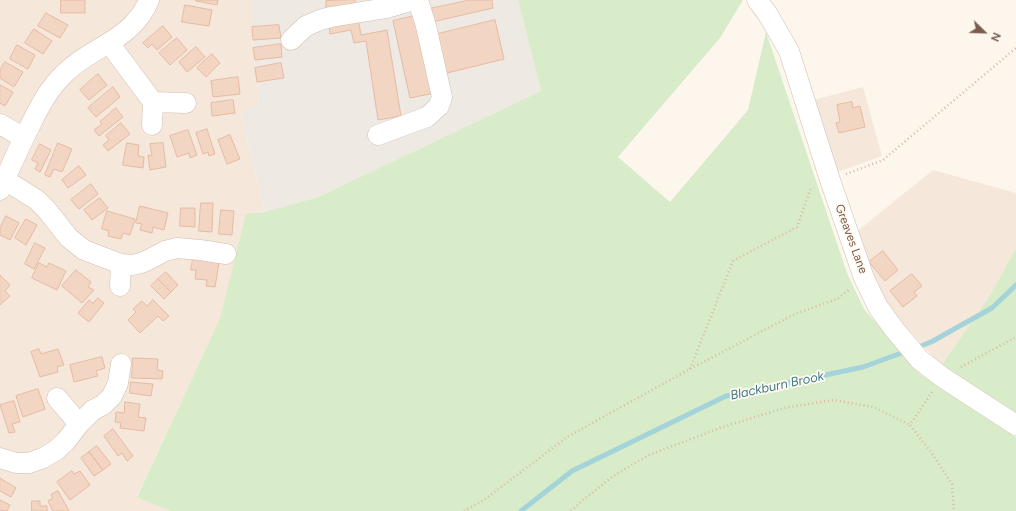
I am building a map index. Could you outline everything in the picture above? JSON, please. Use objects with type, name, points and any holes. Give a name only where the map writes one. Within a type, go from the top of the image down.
[{"type":"street","points":[[149,0],[132,25],[122,34],[78,62],[65,72],[51,88],[39,107],[2,185],[37,200],[76,245],[84,250],[121,264],[132,265],[148,260],[165,251],[177,248],[226,254]]},
{"type":"street","points":[[291,40],[306,26],[320,20],[387,8],[414,0]]},
{"type":"street","points":[[378,135],[427,117],[439,106],[442,97],[428,34],[418,0]]},
{"type":"street","name":"Greaves Lane","points":[[758,0],[789,51],[830,180],[864,278],[878,307],[920,360],[942,377],[1016,425]]},
{"type":"street","points":[[109,43],[153,102],[152,125]]},
{"type":"street","points":[[153,102],[186,103]]},
{"type":"street","points":[[0,124],[24,138]]},
{"type":"street","points":[[120,286],[121,264]]},
{"type":"street","points":[[0,458],[16,463],[29,462],[43,458],[55,451],[66,441],[79,424],[93,410],[103,405],[112,396],[118,383],[121,364]]},
{"type":"street","points":[[57,398],[79,424]]},
{"type":"path","points":[[464,511],[484,500],[567,437],[690,369],[795,314],[837,299],[864,278]]},
{"type":"path","points":[[910,425],[942,377],[1016,337]]},
{"type":"path","points":[[572,511],[583,500],[613,476],[649,455],[720,428],[784,408],[833,400],[873,406],[910,425],[933,455],[952,484],[954,511]]},
{"type":"shaded area","points":[[0,0],[251,0],[253,48],[259,105],[241,114],[265,212],[246,215],[220,318],[137,496],[170,511],[0,511]]},
{"type":"shaded area","points":[[251,0],[518,0],[541,91],[318,197],[265,212],[241,113],[259,104],[253,48]]},
{"type":"shaded area","points":[[863,87],[882,156],[835,173],[813,100]]},
{"type":"shaded area","points":[[933,170],[1016,193],[1016,248],[989,297],[941,366],[882,300],[855,233]]},
{"type":"green space","points":[[518,0],[743,0],[720,38],[618,157],[670,202],[748,110],[766,32],[847,273],[864,309],[920,374],[1016,437],[1016,511],[170,511],[137,497],[220,318],[246,214],[265,212],[318,197],[541,91]]},
{"type":"green space","points":[[1016,248],[1016,414],[941,366],[989,297]]},
{"type":"building","points":[[61,0],[85,0],[85,13],[61,13]]},
{"type":"building","points":[[196,0],[218,0],[217,5]]},
{"type":"building","points":[[355,0],[355,10],[326,12],[326,1]]},
{"type":"building","points":[[470,0],[492,0],[493,8],[432,22],[429,9]]},
{"type":"building","points":[[185,5],[212,10],[209,26],[182,22]]},
{"type":"building","points":[[46,13],[68,25],[60,38],[38,26]]},
{"type":"building","points":[[418,15],[435,93],[410,98],[393,21]]},
{"type":"building","points":[[358,18],[361,35],[387,30],[401,116],[378,120],[366,41],[354,43],[351,30],[330,34],[329,23]]},
{"type":"building","points":[[495,20],[504,59],[443,74],[434,35]]},
{"type":"building","points":[[279,25],[281,38],[253,40],[252,27]]},
{"type":"building","points":[[163,26],[172,37],[157,50],[152,44],[148,48],[143,43]]},
{"type":"building","points":[[34,29],[52,41],[43,54],[25,43]]},
{"type":"building","points":[[177,38],[187,50],[170,65],[159,53]]},
{"type":"building","points":[[281,44],[282,57],[255,60],[253,48]]},
{"type":"building","points":[[17,45],[35,55],[28,69],[10,59]]},
{"type":"building","points":[[196,47],[205,57],[187,72],[179,62]]},
{"type":"building","points":[[212,54],[220,63],[206,77],[197,68]]},
{"type":"building","points":[[5,62],[23,72],[14,87],[0,78],[0,70]]},
{"type":"building","points":[[281,63],[284,78],[257,82],[255,68]]},
{"type":"building","points":[[98,74],[107,85],[89,100],[80,90]]},
{"type":"building","points":[[238,77],[240,94],[213,97],[211,81]]},
{"type":"building","points":[[0,85],[13,92],[5,106],[0,103]]},
{"type":"building","points":[[113,87],[120,97],[96,117],[88,108]]},
{"type":"building","points":[[233,100],[235,113],[212,116],[211,103]]},
{"type":"building","points":[[852,102],[853,108],[860,106],[865,127],[839,133],[836,123],[840,122],[837,105]]},
{"type":"building","points":[[116,108],[123,117],[99,136],[94,130],[102,124],[100,122]]},
{"type":"building","points":[[121,123],[130,134],[108,151],[103,145],[109,140],[106,136]]},
{"type":"building","points":[[207,129],[215,154],[209,156],[208,152],[203,154],[196,133]]},
{"type":"building","points":[[188,130],[197,155],[190,158],[189,153],[177,157],[170,136]]},
{"type":"building","points":[[230,135],[240,159],[227,164],[218,140]]},
{"type":"building","points":[[58,143],[72,149],[62,172],[54,169],[50,177],[45,175]]},
{"type":"building","points":[[127,143],[139,145],[138,156],[144,157],[143,168],[123,165]]},
{"type":"building","points":[[163,143],[166,167],[150,170],[148,155],[152,156],[150,144]]},
{"type":"building","points":[[40,144],[51,150],[40,172],[35,169],[38,163],[32,160]]},
{"type":"building","points":[[79,166],[86,175],[68,188],[62,180]]},
{"type":"building","points":[[91,184],[98,194],[79,209],[71,200]]},
{"type":"building","points":[[100,198],[108,208],[92,220],[84,210]]},
{"type":"building","points":[[201,203],[213,203],[212,232],[199,231]]},
{"type":"building","points":[[140,206],[168,213],[164,230],[153,227],[152,233],[140,230],[142,224],[136,223]]},
{"type":"building","points":[[181,208],[195,208],[195,227],[180,226]]},
{"type":"building","points":[[221,210],[234,211],[232,235],[219,234]]},
{"type":"building","points":[[107,211],[135,219],[130,235],[123,233],[121,239],[108,236],[109,231],[102,229]]},
{"type":"building","points":[[6,216],[19,223],[10,240],[0,235],[0,228]]},
{"type":"building","points":[[26,219],[37,225],[26,245],[15,238]]},
{"type":"building","points":[[35,243],[45,248],[34,269],[25,264]]},
{"type":"building","points":[[883,251],[898,270],[885,281],[869,262]]},
{"type":"building","points":[[193,259],[219,263],[215,287],[206,286],[207,280],[195,279],[196,270],[191,270]]},
{"type":"building","points":[[39,263],[47,267],[49,263],[66,271],[57,290],[32,278]]},
{"type":"building","points":[[76,270],[91,282],[88,287],[94,290],[82,303],[62,286]]},
{"type":"building","points":[[166,272],[178,285],[171,292],[158,279]]},
{"type":"building","points":[[912,274],[922,286],[914,292],[917,296],[903,307],[890,291]]},
{"type":"building","points":[[0,275],[10,285],[5,291],[10,296],[0,305]]},
{"type":"building","points":[[158,279],[171,292],[164,299],[151,286]]},
{"type":"building","points":[[98,298],[104,303],[89,322],[78,313],[89,300],[93,303]]},
{"type":"building","points":[[153,300],[169,316],[163,321],[158,316],[140,333],[128,320],[136,312],[133,309],[142,301],[147,306]]},
{"type":"building","points":[[39,349],[41,354],[58,349],[64,365],[57,367],[58,372],[40,377],[31,352]]},
{"type":"building","points":[[102,357],[105,368],[96,371],[98,376],[74,382],[70,365]]},
{"type":"building","points":[[133,358],[158,359],[157,370],[163,371],[162,379],[132,378]]},
{"type":"building","points":[[131,382],[153,384],[151,396],[130,393]]},
{"type":"building","points":[[38,389],[45,409],[23,417],[16,396]]},
{"type":"building","points":[[14,401],[20,422],[12,424],[15,432],[9,433],[0,405]]},
{"type":"building","points":[[125,402],[140,404],[138,417],[146,418],[144,431],[120,428],[121,423],[115,422],[116,412],[124,413]]},
{"type":"building","points":[[113,429],[133,456],[127,461],[122,453],[118,456],[104,436]]},
{"type":"building","points":[[97,446],[111,464],[103,470],[89,452]]},
{"type":"building","points":[[89,452],[103,470],[94,476],[81,458]]},
{"type":"building","points":[[72,471],[74,474],[80,471],[90,485],[70,500],[57,482]]},
{"type":"building","points":[[0,478],[16,488],[11,497],[0,491]]},
{"type":"building","points":[[58,491],[69,511],[53,511],[48,501],[53,498],[51,495]]},
{"type":"building","points":[[0,500],[10,505],[7,511],[0,510]]},
{"type":"building","points":[[32,501],[40,501],[40,506],[47,506],[47,511],[32,511]]},
{"type":"waterway","name":"Blackburn Brook","points":[[916,348],[931,342],[992,308],[1016,285]]},
{"type":"waterway","name":"Blackburn Brook","points":[[521,511],[572,471],[726,396],[863,367],[907,351]]}]
